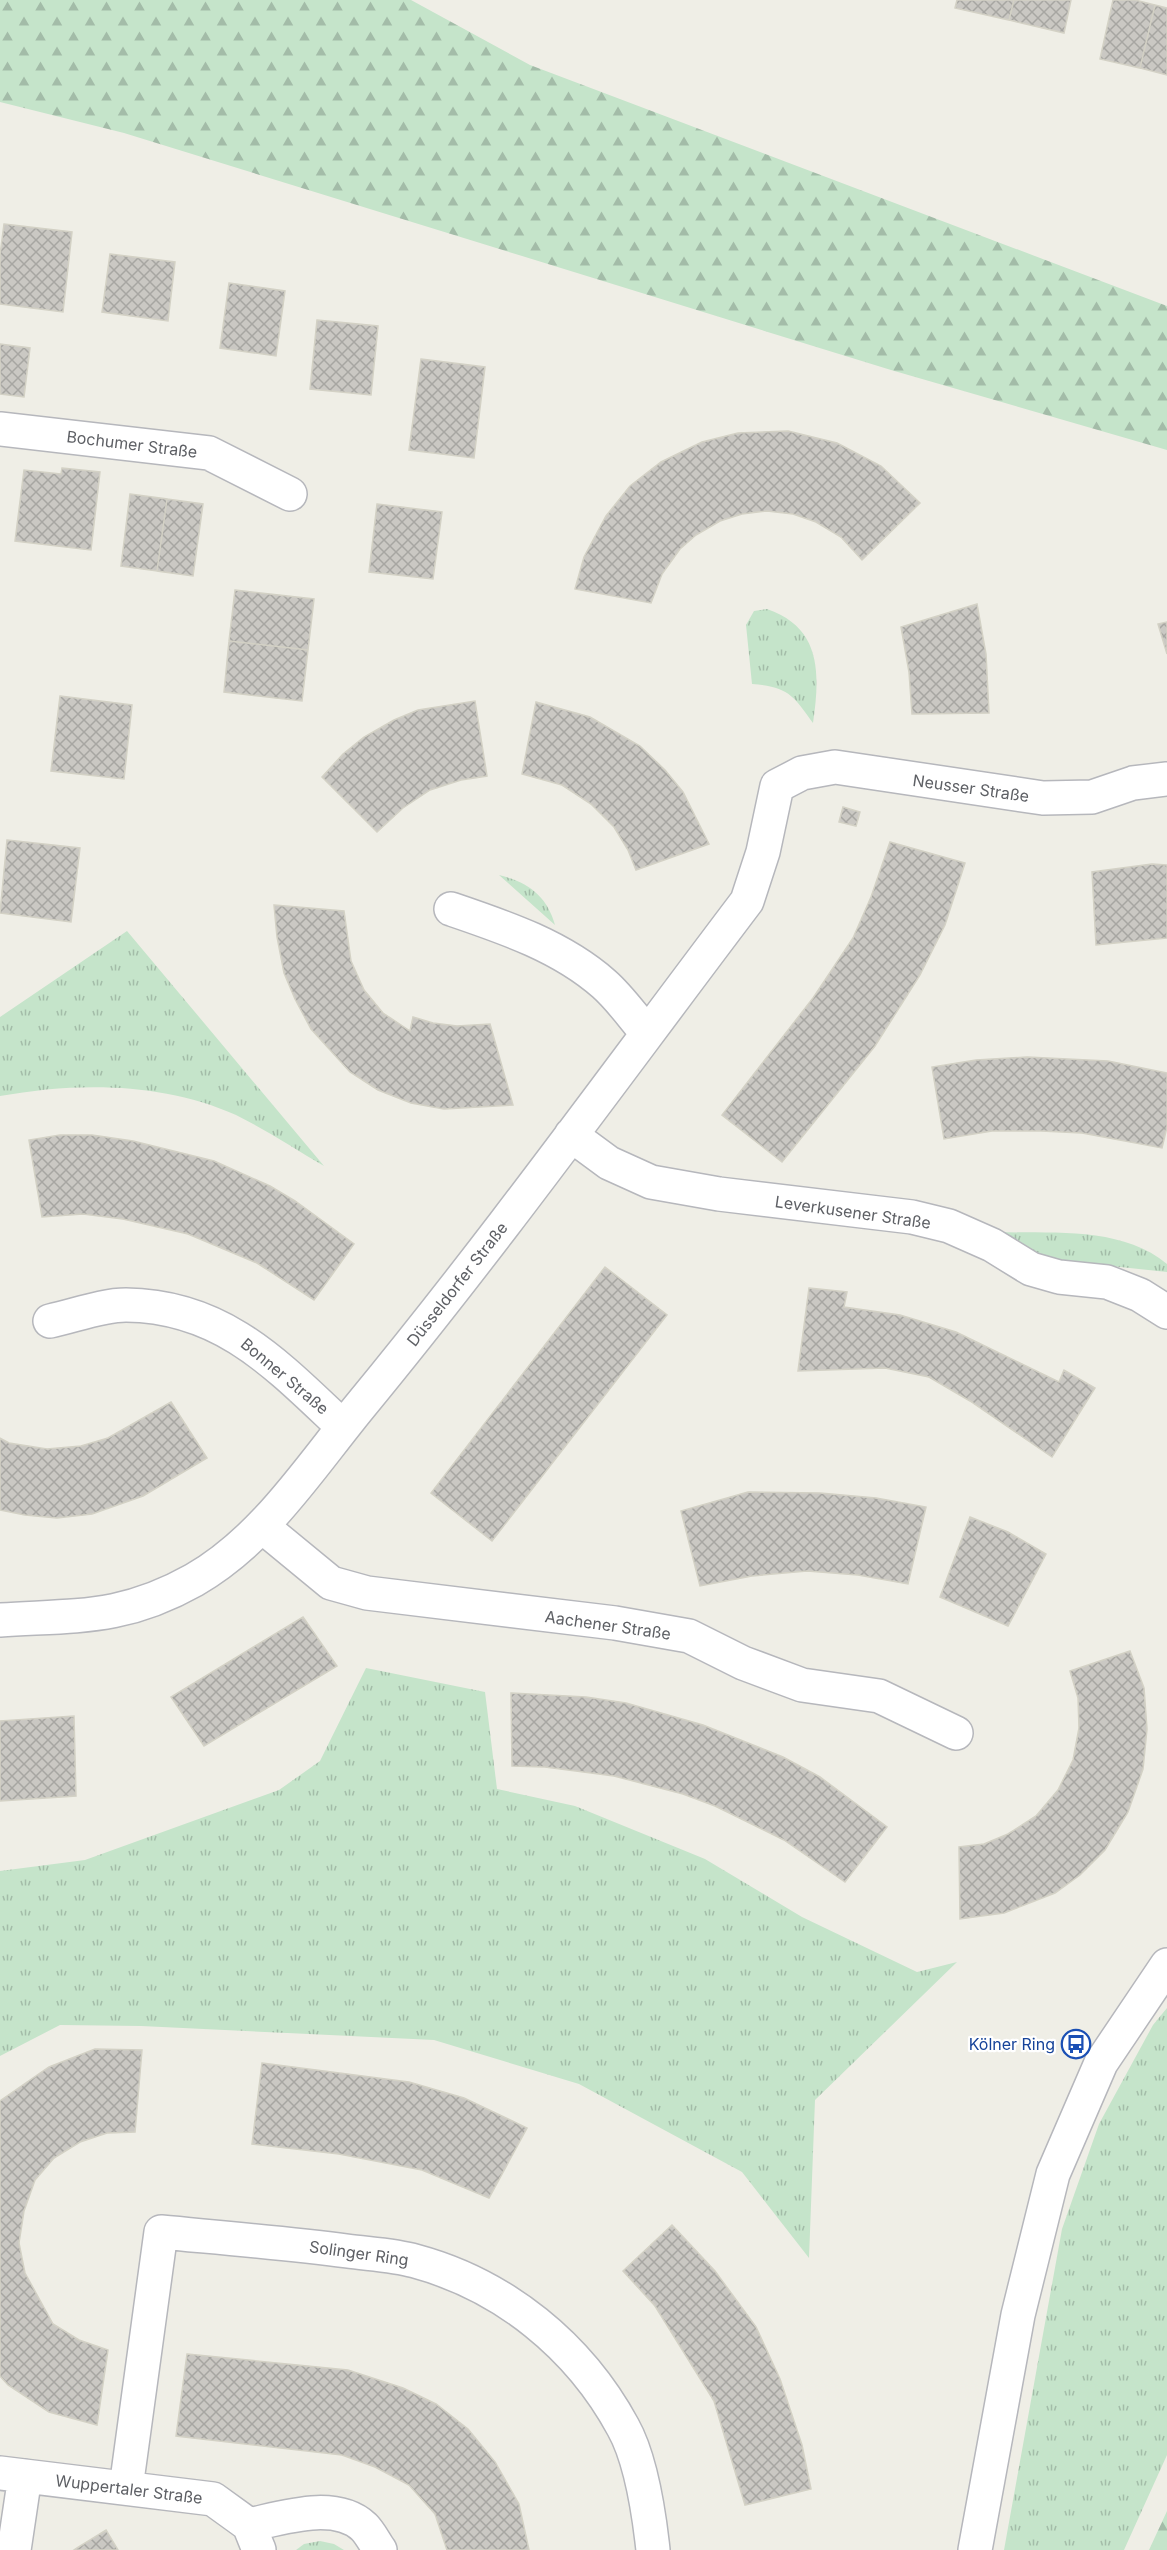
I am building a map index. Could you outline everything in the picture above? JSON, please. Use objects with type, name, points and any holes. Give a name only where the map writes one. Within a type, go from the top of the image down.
[{"type":"street","name":"Bochumer Straße","points":[[0,429],[209,453],[290,494]]},
{"type":"street","name":"Neusser Straße","points":[[777,786],[802,773],[835,767],[1043,798],[1092,797],[1133,783],[1167,779]]},
{"type":"street","name":"Düsseldorfer Straße","points":[[0,1620],[94,1616],[138,1607],[195,1579],[263,1527],[482,1256],[570,1135],[747,901],[763,852],[777,786]]},
{"type":"street","points":[[451,909],[496,924],[569,959],[605,984],[647,1033]]},
{"type":"street","name":"Leverkusener Straße","points":[[570,1135],[609,1163],[651,1182],[718,1194],[912,1217],[949,1226],[992,1245],[1030,1269],[1059,1277],[1107,1282],[1140,1295],[1167,1312]]},
{"type":"street","name":"Bonner Straße","points":[[50,1321],[124,1305],[185,1312],[243,1339],[289,1376],[343,1427]]},
{"type":"street","name":"Aachener Straße","points":[[263,1527],[331,1583],[367,1593],[615,1623],[688,1636],[743,1663],[802,1685],[879,1696],[956,1733]]},
{"type":"street","points":[[975,2550],[1018,2315],[1053,2174],[1101,2063],[1167,1965]]},
{"type":"street","name":"Solinger Ring","points":[[126,2488],[162,2232],[292,2244],[414,2260],[467,2280],[528,2314],[557,2339],[594,2382],[624,2428],[640,2475],[653,2550]]},
{"type":"street","points":[[12,2475],[14,2550]]},
{"type":"street","name":"Wuppertaler Straße","points":[[12,2475],[213,2499],[254,2538],[308,2513],[340,2515],[363,2526],[380,2550]]},
{"type":"green space","points":[[0,0],[411,0],[530,65],[1167,306],[1167,450],[891,370],[124,133],[0,102]]},
{"type":"green space","points":[[767,609],[785,617],[808,640],[816,670],[813,723],[794,699],[782,690],[752,684],[746,625],[754,611]]},
{"type":"green space","points":[[499,875],[519,882],[535,892],[547,906],[555,925]]},
{"type":"green space","points":[[127,931],[324,1166],[236,1115],[179,1096],[120,1088],[89,1087],[29,1091],[0,1096],[0,1017]]},
{"type":"green space","points":[[997,1232],[1063,1233],[1108,1238],[1129,1243],[1149,1252],[1167,1264],[1167,1272],[1064,1261],[1036,1253]]},
{"type":"green space","points":[[366,1668],[485,1692],[497,1789],[575,1806],[705,1859],[802,1917],[917,1972],[957,1962],[815,2100],[809,2258],[742,2172],[579,2084],[434,2040],[141,2026],[60,2025],[0,2056],[0,1871],[85,1860],[279,1790],[320,1761]]},
{"type":"green space","points":[[1167,2008],[1167,2455],[1124,2550],[1004,2550],[1062,2229],[1099,2124],[1153,2025]]},
{"type":"green space","points":[[1167,2511],[1167,2550],[1149,2550]]},
{"type":"green space","points":[[320,2541],[334,2544],[344,2550],[296,2550],[304,2544]]},
{"type":"building","points":[[957,0],[1014,0],[1009,20],[955,8]]},
{"type":"building","points":[[1014,0],[1071,0],[1064,33],[1009,20]]},
{"type":"building","points":[[1113,0],[1135,0],[1155,5],[1140,68],[1100,59]]},
{"type":"building","points":[[1155,5],[1167,8],[1167,75],[1140,68]]},
{"type":"building","points":[[4,224],[72,232],[63,312],[0,304],[0,255]]},
{"type":"building","points":[[110,254],[175,262],[168,321],[102,312]]},
{"type":"building","points":[[229,283],[285,291],[276,356],[220,348]]},
{"type":"building","points":[[317,320],[378,326],[371,395],[310,389]]},
{"type":"building","points":[[0,344],[30,348],[24,397],[0,394]]},
{"type":"building","points":[[421,359],[485,367],[474,458],[409,450]]},
{"type":"building","points":[[788,431],[837,443],[881,466],[920,503],[862,560],[841,537],[816,522],[793,514],[767,511],[742,514],[720,521],[696,535],[680,549],[662,574],[651,603],[575,589],[584,557],[606,516],[630,486],[661,462],[702,442],[738,433]]},
{"type":"building","points":[[62,468],[100,472],[91,550],[15,541],[24,470],[61,474]]},
{"type":"building","points":[[130,494],[167,499],[157,571],[121,566]]},
{"type":"building","points":[[167,499],[203,504],[193,576],[157,571]]},
{"type":"building","points":[[377,504],[442,512],[433,579],[369,572]]},
{"type":"building","points":[[235,590],[314,599],[308,650],[229,641]]},
{"type":"building","points":[[977,604],[986,654],[989,713],[912,714],[909,672],[901,627]]},
{"type":"building","points":[[1167,622],[1167,654],[1158,624]]},
{"type":"building","points":[[229,641],[308,650],[302,701],[224,692]]},
{"type":"building","points":[[60,696],[132,705],[124,779],[51,771]]},
{"type":"building","points":[[475,701],[487,776],[461,780],[430,790],[403,808],[377,832],[322,777],[343,754],[364,737],[394,720],[418,710]]},
{"type":"building","points":[[536,702],[590,717],[640,746],[665,770],[683,792],[709,844],[636,870],[628,850],[614,827],[591,804],[562,785],[522,774]]},
{"type":"building","points":[[843,807],[860,812],[856,826],[839,822]]},
{"type":"building","points":[[7,840],[80,848],[71,922],[0,913]]},
{"type":"building","points":[[890,842],[965,863],[945,925],[920,975],[875,1046],[782,1162],[722,1115],[813,998],[853,938],[871,897]]},
{"type":"building","points":[[1152,864],[1167,865],[1167,938],[1096,945],[1092,872]]},
{"type":"building","points":[[274,905],[344,911],[351,961],[364,990],[383,1013],[410,1031],[413,1017],[433,1023],[457,1026],[490,1024],[513,1105],[444,1109],[411,1103],[378,1090],[350,1072],[311,1029],[295,999],[284,973]]},
{"type":"building","points":[[1027,1057],[1108,1061],[1167,1073],[1167,1127],[1162,1148],[1082,1133],[1041,1131],[992,1131],[944,1139],[932,1067],[976,1060]]},
{"type":"building","points":[[60,1135],[92,1135],[133,1141],[214,1161],[270,1186],[295,1201],[354,1244],[314,1300],[257,1263],[188,1234],[123,1219],[83,1214],[42,1217],[29,1140]]},
{"type":"building","points":[[605,1267],[667,1315],[492,1541],[431,1493]]},
{"type":"building","points":[[809,1288],[847,1292],[844,1307],[900,1315],[956,1332],[1059,1382],[1064,1370],[1095,1388],[1052,1457],[970,1401],[929,1377],[885,1368],[798,1371]]},
{"type":"building","points":[[171,1402],[207,1458],[143,1496],[92,1514],[57,1518],[0,1510],[0,1438],[9,1443],[47,1449],[81,1446],[108,1438]]},
{"type":"building","points":[[748,1492],[820,1493],[876,1498],[926,1507],[908,1584],[858,1575],[807,1571],[752,1576],[700,1586],[681,1511]]},
{"type":"building","points":[[970,1517],[1008,1532],[1046,1554],[1008,1626],[940,1597]]},
{"type":"building","points":[[303,1617],[337,1666],[204,1746],[171,1697]]},
{"type":"building","points":[[1130,1651],[1144,1688],[1147,1729],[1143,1769],[1128,1812],[1105,1850],[1080,1875],[1055,1893],[1004,1913],[960,1919],[959,1847],[984,1844],[1008,1834],[1036,1816],[1058,1790],[1073,1760],[1079,1728],[1078,1698],[1070,1671]]},
{"type":"building","points":[[511,1693],[586,1697],[626,1703],[703,1725],[783,1757],[820,1777],[887,1827],[845,1882],[784,1840],[715,1806],[683,1794],[614,1776],[545,1767],[512,1766]]},
{"type":"building","points":[[74,1716],[76,1796],[0,1801],[0,1721]]},
{"type":"building","points":[[95,2049],[142,2050],[135,2132],[107,2133],[80,2142],[54,2158],[35,2180],[24,2211],[19,2243],[25,2273],[53,2324],[79,2340],[108,2350],[97,2425],[49,2412],[8,2385],[0,2376],[0,2101],[49,2067]]},
{"type":"building","points":[[262,2063],[409,2082],[464,2098],[527,2128],[489,2198],[422,2170],[339,2154],[252,2144]]},
{"type":"building","points":[[672,2225],[715,2271],[756,2327],[780,2379],[802,2445],[811,2489],[745,2505],[714,2401],[655,2306],[623,2271]]},
{"type":"building","points":[[187,2354],[348,2370],[403,2388],[436,2404],[468,2429],[495,2462],[519,2504],[529,2550],[447,2550],[435,2514],[409,2485],[375,2467],[342,2455],[176,2436]]},
{"type":"building","points":[[106,2530],[118,2550],[74,2550],[77,2548]]},
{"type":"place","name":"Kölner Ring","points":[[1076,2044]]}]
